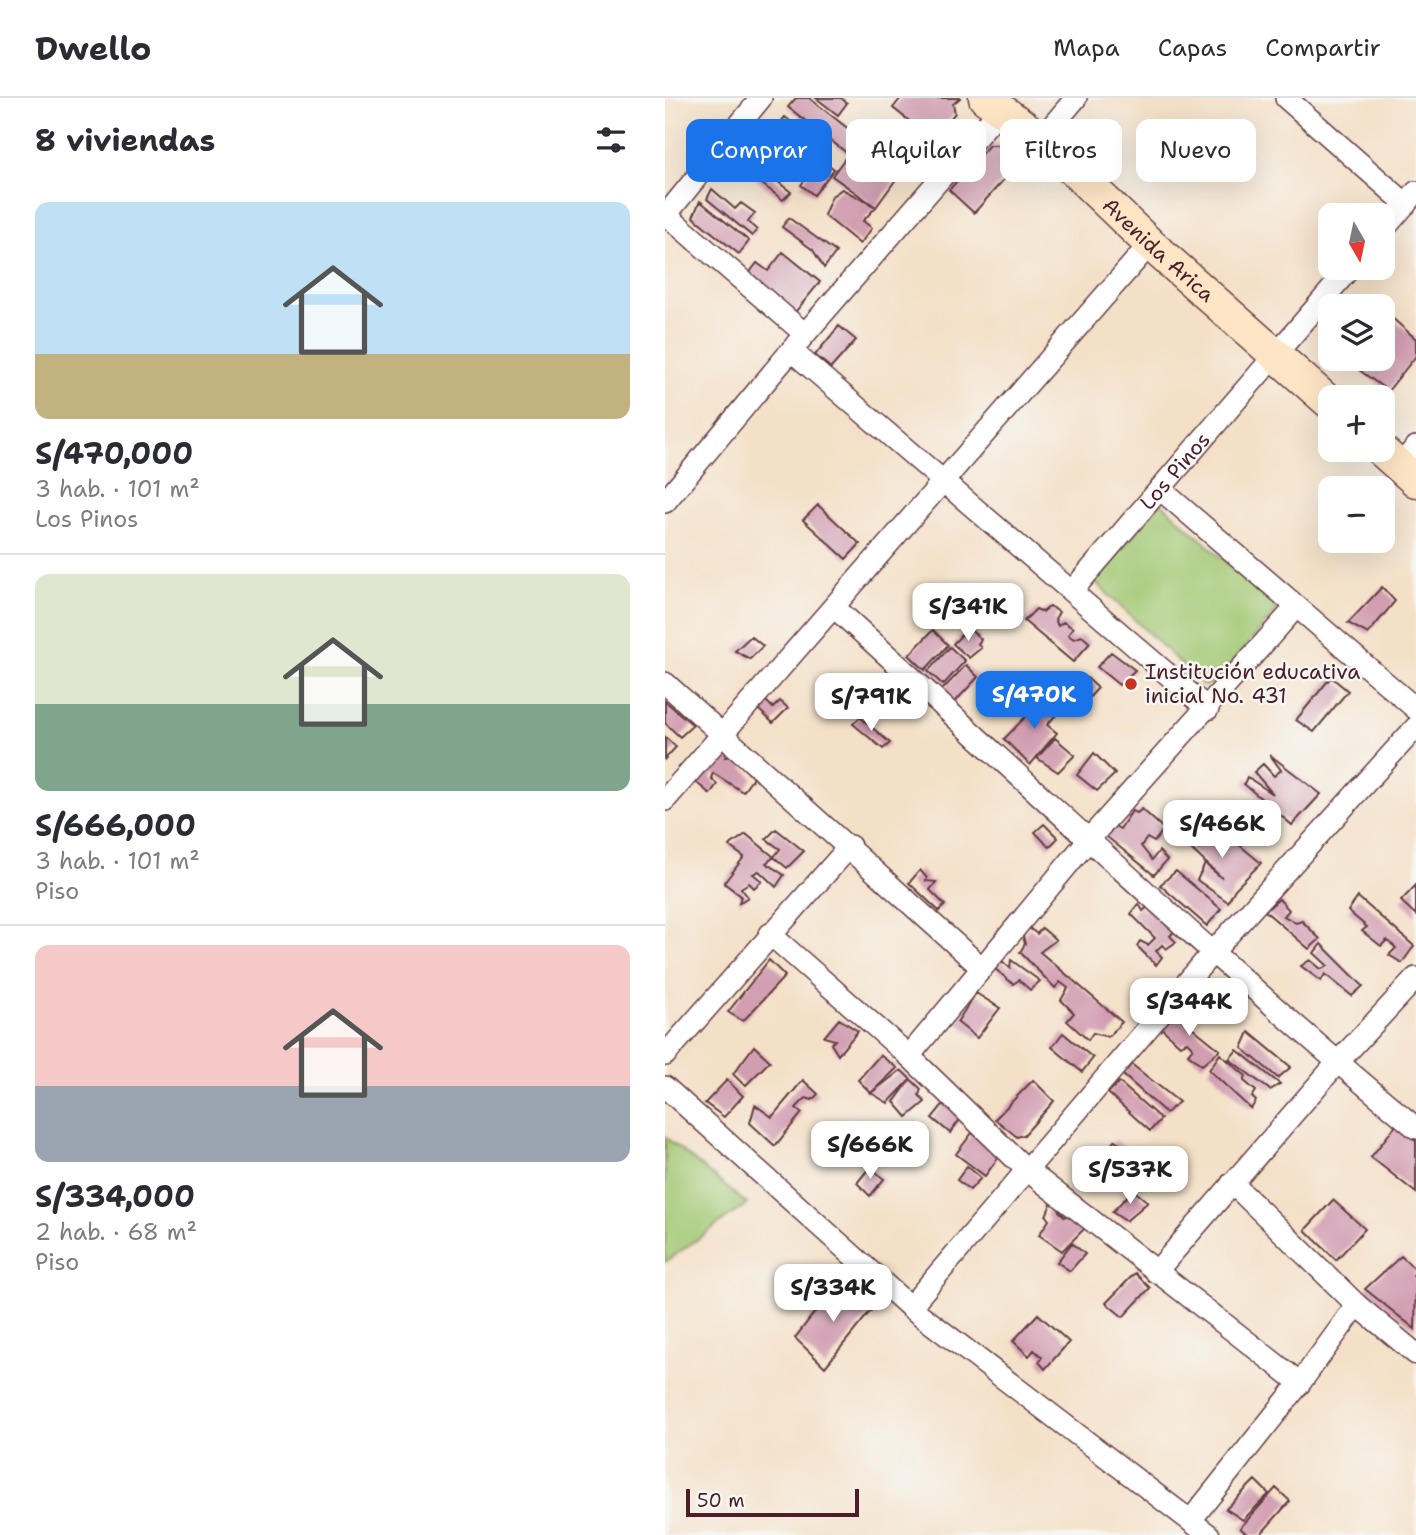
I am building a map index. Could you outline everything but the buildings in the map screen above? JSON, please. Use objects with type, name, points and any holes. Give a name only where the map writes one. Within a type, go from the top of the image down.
[{"type":"street","points":[[761,98],[666,215],[805,334]]},
{"type":"street","points":[[1058,119],[1076,98]]},
{"type":"street","points":[[1286,98],[1411,198],[1395,216]]},
{"type":"street","points":[[669,490],[793,352],[993,104]]},
{"type":"street","name":"Avenida Arica","points":[[993,104],[1014,119]]},
{"type":"street","name":"Avenida Arica","points":[[1086,182],[1150,244],[1318,391]]},
{"type":"street","points":[[665,800],[1150,244]]},
{"type":"street","name":"Los Pinos","points":[[1072,591],[1339,280]]},
{"type":"street","points":[[793,352],[1208,709]]},
{"type":"street","points":[[1160,489],[1416,709]]},
{"type":"street","points":[[909,1056],[1090,838],[1208,709],[1296,607]]},
{"type":"street","points":[[835,608],[1090,838],[1212,953],[1337,1063],[1416,1128]]},
{"type":"street","points":[[665,683],[982,968]]},
{"type":"street","points":[[910,1307],[1212,953],[1416,727]]},
{"type":"street","points":[[665,1055],[849,846]]},
{"type":"street","points":[[770,934],[909,1056],[1027,1170],[1300,1383]]},
{"type":"street","points":[[1156,1272],[1337,1063],[1416,978]]},
{"type":"street","points":[[665,1087],[910,1307],[1209,1535]]},
{"type":"street","points":[[1232,1183],[1357,1305],[1416,1354]]},
{"type":"street","points":[[1191,1520],[1300,1383],[1357,1305]]},
{"type":"green space","points":[[1160,502],[1278,609],[1214,683],[1204,686],[1095,582]]},
{"type":"green space","points":[[665,1137],[747,1204],[665,1262]]},
{"type":"place","name":"Institución educativa inicial No. 431","points":[[1131,684]]}]
